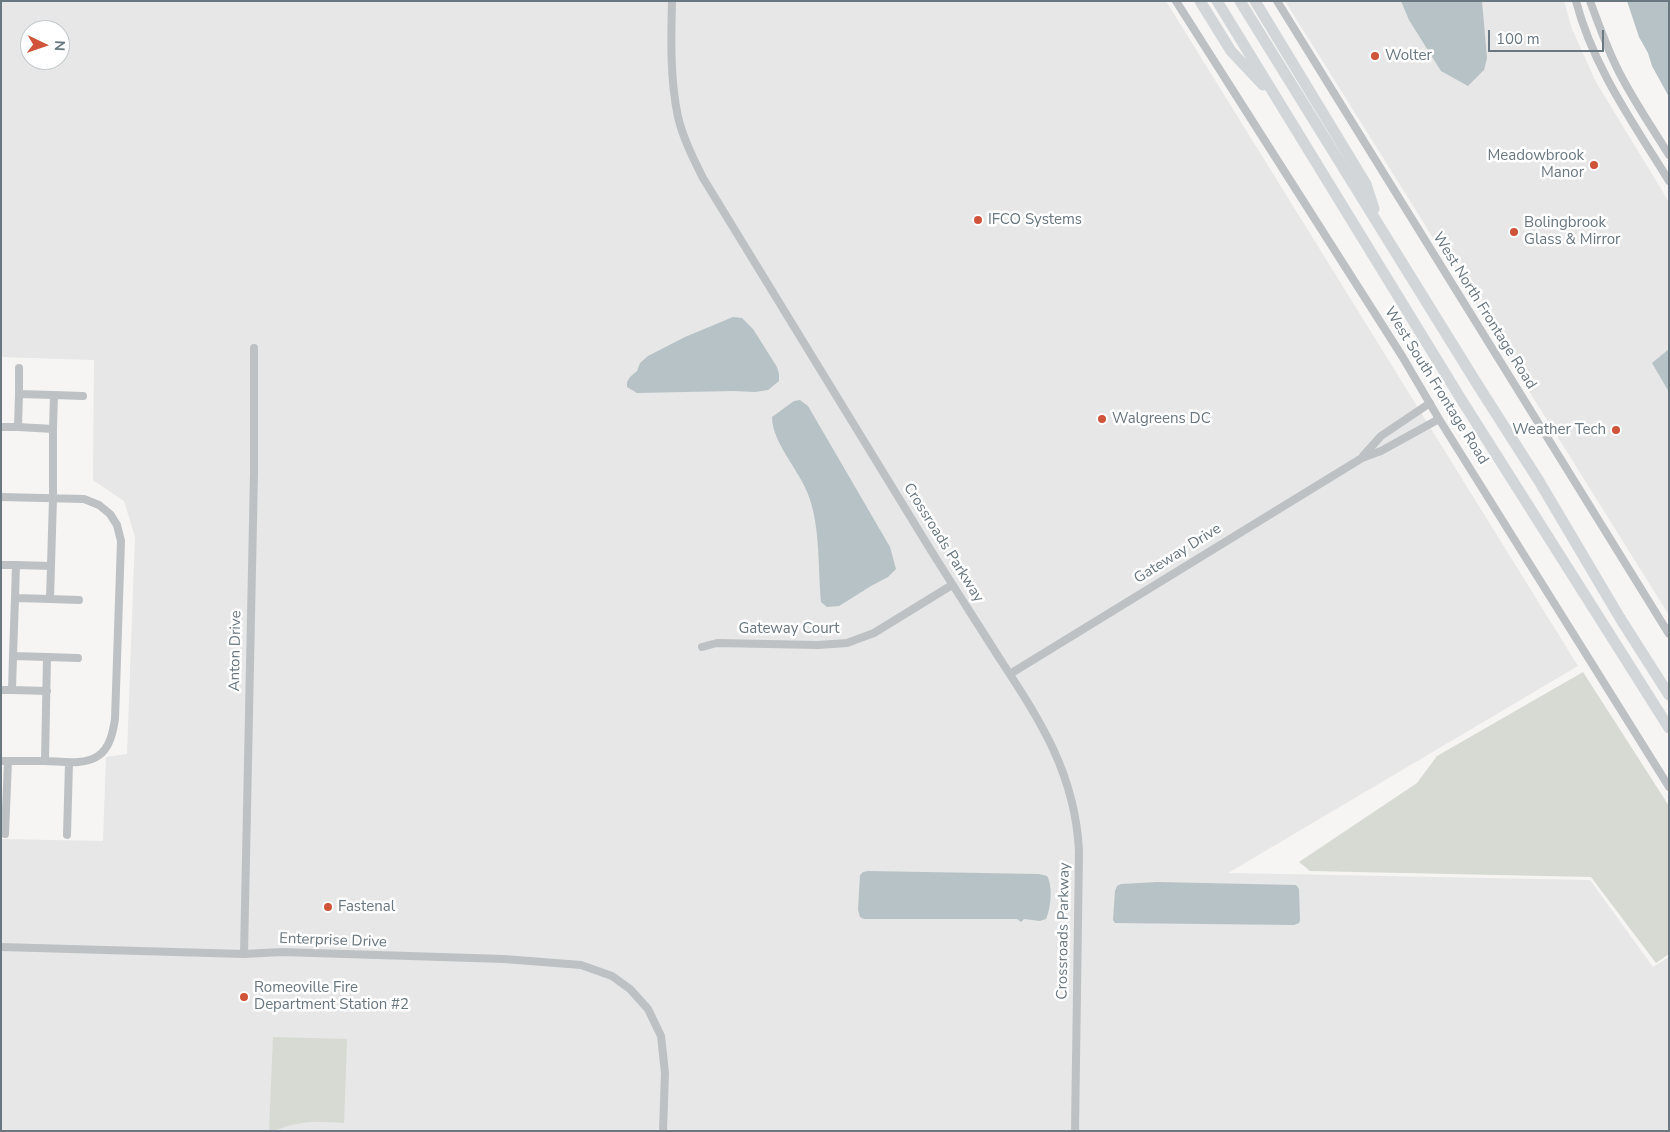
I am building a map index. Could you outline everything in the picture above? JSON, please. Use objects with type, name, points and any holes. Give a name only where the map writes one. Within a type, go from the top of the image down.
[{"type":"highway","points":[[1200,1],[1231,51],[1280,104]]},
{"type":"highway","points":[[1217,1],[1461,399],[1669,728]]},
{"type":"highway","points":[[1240,1],[1669,695]]},
{"type":"highway","points":[[1255,1],[1366,184],[1379,225]]},
{"type":"street","name":"Crossroads Parkway","points":[[672,1],[671,67],[678,114],[688,148],[699,170],[952,585],[1038,719],[1055,751],[1066,779],[1074,808],[1079,851],[1075,1131]]},
{"type":"street","name":"West South Frontage Road","points":[[1176,1],[1402,356],[1439,419],[1669,787]]},
{"type":"street","name":"West North Frontage Road","points":[[1277,1],[1669,634]]},
{"type":"street","points":[[1576,1],[1585,30],[1604,73],[1669,181]]},
{"type":"street","points":[[1590,1],[1616,66],[1669,155]]},
{"type":"street","name":"Anton Drive","points":[[244,954],[254,483],[254,348]]},
{"type":"street","points":[[18,428],[20,368]]},
{"type":"street","points":[[19,394],[83,396]]},
{"type":"street","points":[[50,599],[54,395]]},
{"type":"street","name":"Gateway Drive","points":[[1362,458],[1381,436],[1430,403]]},
{"type":"street","name":"Gateway Drive","points":[[1010,674],[1362,458],[1381,451],[1439,419]]},
{"type":"street","points":[[1,427],[53,428]]},
{"type":"street","points":[[1,497],[84,500],[99,505],[110,514],[117,525],[121,541],[113,733],[107,745],[98,756],[85,760],[69,763],[4,761],[5,834]]},
{"type":"street","points":[[1,564],[51,566]]},
{"type":"street","points":[[12,690],[16,565]]},
{"type":"street","name":"Gateway Court","points":[[702,647],[717,643],[818,645],[847,643],[874,633],[952,585]]},
{"type":"street","points":[[15,598],[79,600]]},
{"type":"street","points":[[13,656],[78,658]]},
{"type":"street","points":[[45,761],[47,657]]},
{"type":"street","points":[[1,690],[47,692]]},
{"type":"street","points":[[67,835],[69,763]]},
{"type":"street","name":"Enterprise Drive","points":[[1,947],[244,954],[282,952],[504,959],[582,965],[612,976],[630,989],[648,1009],[661,1036],[664,1055],[663,1131]]},
{"type":"shaded area","points":[[1,1],[1166,1],[1578,666],[1228,873],[1590,880],[1653,967],[1669,957],[1669,1131],[1,1131],[1,839],[103,841],[106,757],[127,754],[135,537],[124,501],[93,480],[94,360],[1,357]]},
{"type":"shaded area","points":[[1285,1],[1564,1],[1572,29],[1596,82],[1669,202],[1669,615]]},
{"type":"shaded area","points":[[1401,1],[1482,1],[1487,58],[1484,70],[1468,86],[1441,71],[1409,20]]},
{"type":"shaded area","points":[[1627,1],[1669,1],[1669,97],[1639,37]]},
{"type":"shaded area","points":[[733,317],[742,318],[753,329],[777,367],[779,381],[768,390],[755,392],[637,393],[627,387],[630,377],[637,371],[640,363],[648,356],[685,337]]},
{"type":"shaded area","points":[[1669,349],[1669,392],[1652,363]]},
{"type":"shaded area","points":[[800,400],[808,406],[890,547],[896,569],[888,577],[839,606],[827,607],[821,602],[817,539],[811,503],[802,481],[782,449],[773,428],[772,417],[794,401]]},
{"type":"shaded area","points":[[1583,672],[1669,806],[1669,954],[1656,963],[1591,877],[1310,871],[1299,862],[1417,783],[1437,756]]},
{"type":"shaded area","points":[[868,871],[1039,874],[1047,876],[1049,880],[1051,897],[1049,909],[1046,919],[1040,921],[1024,919],[1021,922],[1017,919],[864,919],[860,917],[858,910],[860,875]]},
{"type":"shaded area","points":[[1157,882],[1296,885],[1299,889],[1300,920],[1299,923],[1294,925],[1115,923],[1113,920],[1117,886],[1121,884]]},
{"type":"shaded area","points":[[273,1037],[347,1040],[344,1123],[305,1122],[269,1131]]},
{"type":"place","name":"Wolter","points":[[1375,56]]},
{"type":"place","name":"Meadowbrook Manor","points":[[1594,165]]},
{"type":"place","name":"IFCO Systems","points":[[978,220]]},
{"type":"place","name":"Bolingbrook Glass & Mirror","points":[[1514,232]]},
{"type":"place","name":"Walgreens DC","points":[[1102,419]]},
{"type":"place","name":"Weather Tech","points":[[1616,430]]},
{"type":"place","name":"Fastenal","points":[[328,907]]},
{"type":"place","name":"Romeoville Fire Department Station #2","points":[[244,997]]}]
